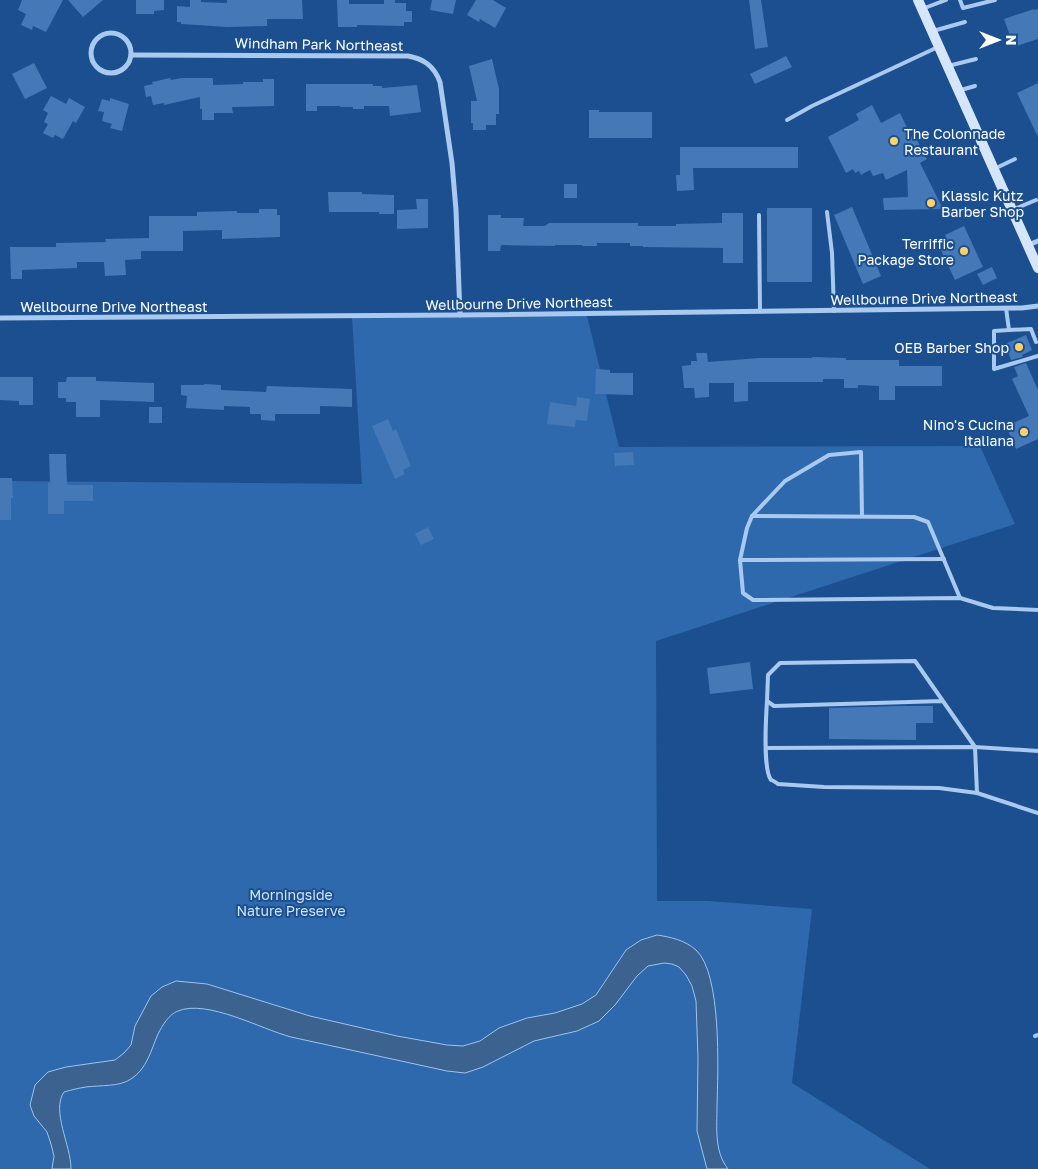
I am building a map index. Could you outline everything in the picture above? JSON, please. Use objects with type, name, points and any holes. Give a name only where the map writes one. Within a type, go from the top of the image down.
[{"type":"main road","points":[[920,5],[1012,210],[1033,243],[1038,268]]},
{"type":"street","points":[[111,33],[122,36],[128,42],[132,50],[131,54],[130,62],[126,68],[115,74],[108,74],[100,70],[95,66],[91,56],[92,46],[98,38],[104,34],[111,33]]},
{"type":"street","name":"Windham Park Northeast","points":[[131,54],[408,56],[428,63],[440,82],[452,163],[456,210],[460,315]]},
{"type":"street","name":"Wellbourne Drive Northeast","points":[[0,318],[834,311],[1038,306]]},
{"type":"lane","points":[[920,5],[946,0]]},
{"type":"lane","points":[[960,0],[963,8],[995,0]]},
{"type":"lane","points":[[932,31],[965,22]]},
{"type":"lane","points":[[787,120],[812,106],[939,47]]},
{"type":"lane","points":[[948,66],[976,59]]},
{"type":"lane","points":[[959,91],[976,86]]},
{"type":"lane","points":[[994,169],[1015,160]]},
{"type":"lane","points":[[1012,210],[1036,200]]},
{"type":"lane","points":[[827,212],[832,253],[834,311]]},
{"type":"lane","points":[[759,215],[760,311]]},
{"type":"lane","points":[[1006,308],[1009,330]]},
{"type":"lane","points":[[1037,344],[1031,329],[994,330],[994,369],[1038,356]]},
{"type":"lane","points":[[862,516],[861,452],[829,455],[785,481],[752,516],[746,528],[740,560],[744,593],[753,600],[960,598],[993,608],[1038,610]]},
{"type":"lane","points":[[752,516],[914,517],[928,522],[960,598]]},
{"type":"lane","points":[[740,560],[944,559]]},
{"type":"lane","points":[[977,793],[975,747],[915,661],[780,663],[768,675],[766,748],[768,772],[772,780],[778,784],[824,787],[939,788],[977,793],[1038,813]]},
{"type":"lane","points":[[767,701],[774,706],[943,701]]},
{"type":"lane","points":[[766,748],[975,747],[1038,751]]},
{"type":"green space","name":"Morningside Nature Preserve","points":[[587,316],[619,447],[980,446],[1015,524],[656,641],[657,901],[708,901],[812,909],[792,1083],[930,1169],[0,1169],[0,481],[362,484],[352,317]]},
{"type":"shaded area","points":[[657,935],[682,941],[696,950],[704,962],[710,980],[717,1024],[717,1139],[720,1155],[728,1169],[707,1169],[697,1131],[698,1058],[696,1001],[692,986],[686,975],[679,967],[664,963],[648,966],[637,976],[615,1005],[599,1021],[577,1031],[534,1041],[483,1067],[465,1073],[447,1071],[291,1037],[219,1012],[190,1008],[178,1011],[169,1017],[164,1024],[145,1065],[131,1079],[115,1085],[86,1087],[64,1092],[60,1109],[71,1169],[52,1169],[54,1156],[47,1132],[34,1116],[30,1105],[35,1085],[48,1072],[66,1067],[115,1060],[124,1053],[131,1045],[135,1026],[151,996],[162,987],[176,981],[207,984],[310,1016],[397,1036],[463,1046],[480,1041],[499,1028],[527,1018],[555,1013],[582,1004],[596,995],[626,950],[641,940]]},
{"type":"building","points":[[22,0],[63,0],[46,32],[33,26],[32,30],[21,25],[26,14],[18,10]]},
{"type":"building","points":[[68,0],[103,0],[83,17]]},
{"type":"building","points":[[136,0],[164,0],[164,10],[154,11],[154,14],[136,14]]},
{"type":"building","points":[[190,0],[227,3],[227,0],[302,0],[303,19],[267,19],[267,26],[227,27],[181,24],[181,22],[177,22],[177,6],[190,7]]},
{"type":"building","points":[[337,0],[349,0],[349,4],[384,4],[384,0],[406,3],[406,11],[412,11],[412,22],[404,22],[404,26],[357,25],[357,27],[338,27]]},
{"type":"building","points":[[432,0],[456,0],[453,14],[430,10]]},
{"type":"building","points":[[476,0],[493,0],[506,8],[495,28],[480,19],[479,22],[467,15]]},
{"type":"building","points":[[749,0],[761,0],[768,47],[755,49]]},
{"type":"building","points":[[1038,9],[1038,39],[1014,47],[1004,19]]},
{"type":"building","points":[[786,56],[792,67],[755,84],[750,74]]},
{"type":"building","points":[[492,59],[499,89],[499,114],[496,114],[496,125],[486,125],[486,130],[473,130],[473,123],[471,123],[471,101],[477,101],[469,66]]},
{"type":"building","points":[[34,63],[47,88],[25,99],[12,74]]},
{"type":"building","points":[[170,78],[171,80],[213,78],[213,85],[243,84],[243,82],[263,82],[263,79],[274,79],[274,106],[232,107],[233,113],[214,113],[214,120],[202,120],[200,97],[164,105],[164,103],[153,105],[151,96],[146,97],[144,86]]},
{"type":"building","points":[[1038,83],[1038,137],[1017,93]]},
{"type":"building","points":[[306,84],[373,84],[373,86],[382,86],[382,88],[417,85],[421,112],[390,116],[389,106],[364,106],[364,109],[353,109],[353,107],[317,106],[317,111],[306,111]]},
{"type":"building","points":[[51,96],[66,104],[69,98],[85,107],[76,123],[73,121],[63,139],[55,135],[53,138],[43,133],[48,124],[44,122],[48,113],[43,110]]},
{"type":"building","points":[[110,98],[129,104],[122,131],[110,128],[112,124],[102,121],[104,112],[98,111],[102,99],[110,101]]},
{"type":"building","points":[[872,105],[881,123],[900,113],[912,138],[915,136],[927,159],[920,163],[943,209],[884,210],[883,198],[908,197],[907,170],[886,180],[883,173],[873,176],[870,170],[861,175],[859,171],[855,173],[853,169],[846,173],[828,137],[859,120],[856,114]]},
{"type":"building","points":[[589,110],[599,110],[599,112],[652,112],[652,138],[589,138]]},
{"type":"building","points":[[680,147],[798,147],[798,168],[693,168],[694,190],[677,191],[676,175],[680,175]]},
{"type":"building","points":[[564,184],[577,184],[577,198],[564,198]]},
{"type":"building","points":[[328,192],[362,192],[362,194],[394,195],[394,214],[379,214],[379,212],[329,212]]},
{"type":"building","points":[[416,199],[428,199],[428,228],[397,229],[397,210],[417,209]]},
{"type":"building","points":[[852,207],[881,276],[863,284],[834,215]]},
{"type":"building","points":[[767,208],[812,208],[812,282],[767,282]]},
{"type":"building","points":[[259,209],[277,209],[277,215],[280,215],[280,237],[222,239],[222,230],[183,231],[183,251],[141,251],[141,259],[125,260],[126,275],[105,276],[104,262],[77,262],[77,268],[22,270],[22,279],[11,279],[10,247],[56,247],[56,243],[106,242],[105,239],[149,238],[149,216],[197,216],[197,212],[237,211],[237,213],[259,213]]},
{"type":"building","points":[[722,213],[743,213],[743,263],[723,263],[723,248],[643,247],[630,246],[630,243],[597,243],[597,246],[501,245],[500,251],[488,251],[488,215],[501,215],[501,218],[524,218],[523,226],[545,226],[549,223],[638,223],[638,226],[676,226],[676,224],[722,223]]},
{"type":"building","points":[[964,226],[983,267],[955,280],[939,246],[948,242],[945,235]]},
{"type":"building","points":[[992,267],[997,278],[983,285],[977,274]]},
{"type":"building","name":"OEB Barber Shop","points":[[1026,335],[1032,350],[1022,355],[1023,357],[1011,360],[1005,344]]},
{"type":"building","points":[[696,353],[707,353],[708,362],[759,358],[812,357],[846,358],[846,360],[899,360],[899,366],[942,366],[942,386],[895,386],[895,400],[879,400],[879,386],[858,385],[858,388],[844,388],[844,379],[823,379],[823,382],[748,382],[748,401],[734,402],[734,383],[709,383],[709,397],[695,398],[694,388],[684,388],[682,366],[691,365],[691,361],[697,361]]},
{"type":"building","points":[[1026,363],[1038,390],[1038,439],[1016,449],[1006,426],[1029,416],[1012,379],[1018,376],[1014,367]]},
{"type":"building","points":[[596,369],[610,370],[610,373],[633,373],[633,395],[595,394]]},
{"type":"building","points":[[0,377],[33,377],[33,405],[19,405],[19,401],[0,400]]},
{"type":"building","points":[[67,377],[96,377],[96,381],[154,383],[154,402],[100,400],[100,417],[76,417],[76,402],[66,402],[66,398],[58,398],[58,382],[66,382]]},
{"type":"building","points":[[181,385],[221,385],[221,390],[266,392],[267,386],[352,389],[352,407],[320,406],[320,414],[275,414],[275,421],[261,420],[261,414],[250,414],[250,407],[224,406],[224,410],[186,408],[187,396],[181,395]]},
{"type":"building","points":[[577,397],[590,399],[587,421],[576,420],[575,427],[547,424],[550,402],[576,406]]},
{"type":"building","points":[[149,407],[162,407],[162,423],[149,423]]},
{"type":"building","points":[[388,419],[393,431],[396,429],[411,466],[403,470],[405,474],[395,479],[372,426]]},
{"type":"building","points":[[633,452],[634,465],[615,466],[614,453]]},
{"type":"building","points":[[49,454],[66,454],[67,485],[93,485],[93,501],[64,501],[64,514],[48,514]]},
{"type":"building","points":[[0,478],[12,478],[11,520],[0,520]]},
{"type":"building","points":[[428,527],[434,539],[421,545],[415,534]]},
{"type":"building","points":[[750,662],[753,689],[710,694],[707,668]]},
{"type":"building","points":[[933,706],[933,723],[916,723],[916,740],[829,739],[829,708]]},
{"type":"place","name":"The Colonnade Restaurant","points":[[894,141]]},
{"type":"place","name":"Klassic Kutz Barber Shop","points":[[931,203]]},
{"type":"place","name":"Terriffic Package Store","points":[[964,251]]},
{"type":"place","name":"OEB Barber Shop","points":[[1019,347]]},
{"type":"place","name":"Nino's Cucina Italiana","points":[[1024,432]]}]
